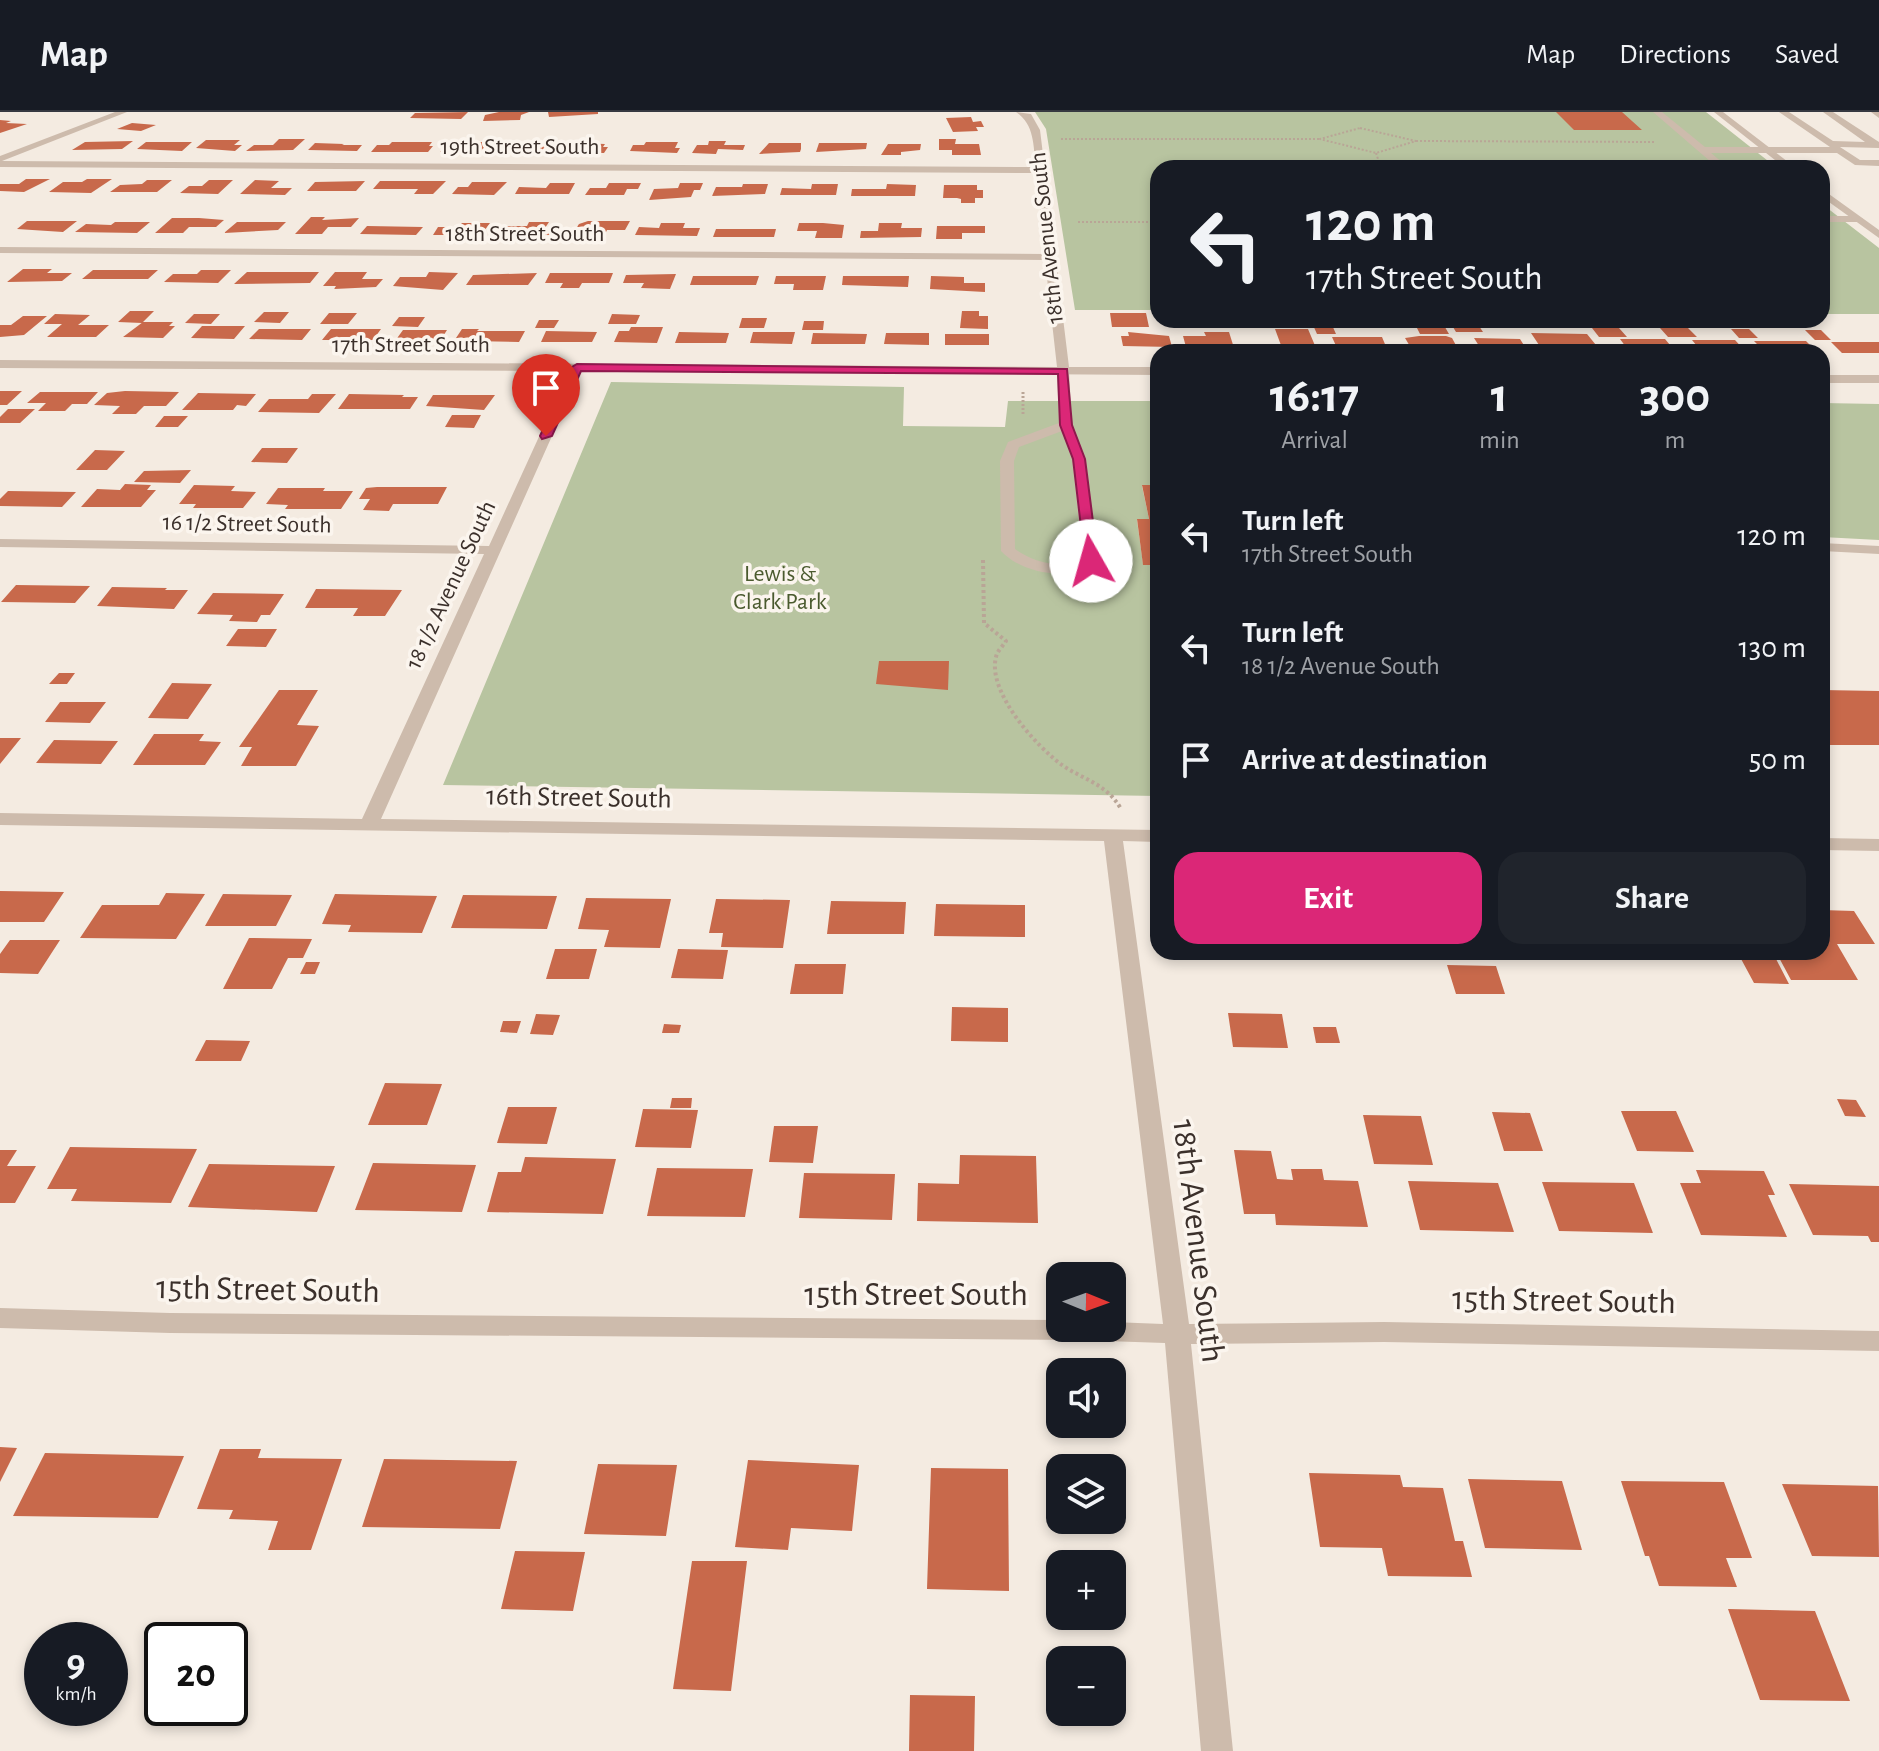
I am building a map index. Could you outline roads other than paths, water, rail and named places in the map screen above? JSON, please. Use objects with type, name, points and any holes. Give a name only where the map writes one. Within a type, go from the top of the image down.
[{"type":"street","points":[[0,161],[123,112]]},
{"type":"street","name":"18th Avenue South","points":[[1020,112],[1028,116],[1036,130],[1063,371],[1066,425],[1079,459],[1091,561],[1081,566],[1058,568],[1022,563],[1008,551],[1007,461],[1013,445],[1066,425]]},
{"type":"street","points":[[1657,112],[1715,160]]},
{"type":"street","points":[[1718,112],[1781,160]]},
{"type":"street","points":[[1783,112],[1879,178]]},
{"type":"street","points":[[1827,112],[1877,145]]},
{"type":"street","points":[[1703,150],[1877,145]]},
{"type":"street","name":"19th Street South","points":[[0,161],[1039,170]]},
{"type":"street","points":[[1858,163],[1879,163]]},
{"type":"street","points":[[1830,198],[1879,235]]},
{"type":"street","points":[[1830,219],[1858,219]]},
{"type":"street","name":"18th Street South","points":[[0,250],[1049,257]]},
{"type":"street","name":"17th Street South","points":[[0,364],[1150,371]]},
{"type":"street","name":"18 1/2 Avenue South","points":[[370,822],[577,367]]},
{"type":"street","points":[[1830,379],[1879,379]]},
{"type":"street","name":"16 1/2 Street South","points":[[0,543],[494,550]]},
{"type":"street","points":[[1830,547],[1879,550]]},
{"type":"street","name":"16th Street South","points":[[0,819],[1118,824],[1150,834]]},
{"type":"street","name":"18th Avenue South","points":[[1118,824],[1177,1334],[1217,1751]]},
{"type":"street","points":[[1830,844],[1879,845]]},
{"type":"street","name":"15th Street South","points":[[0,1318],[186,1324],[1076,1330],[1177,1334],[1384,1332],[1879,1341]]},
{"type":"park label","name":"Lewis & Clark Park","points":[[780,588]]}]
